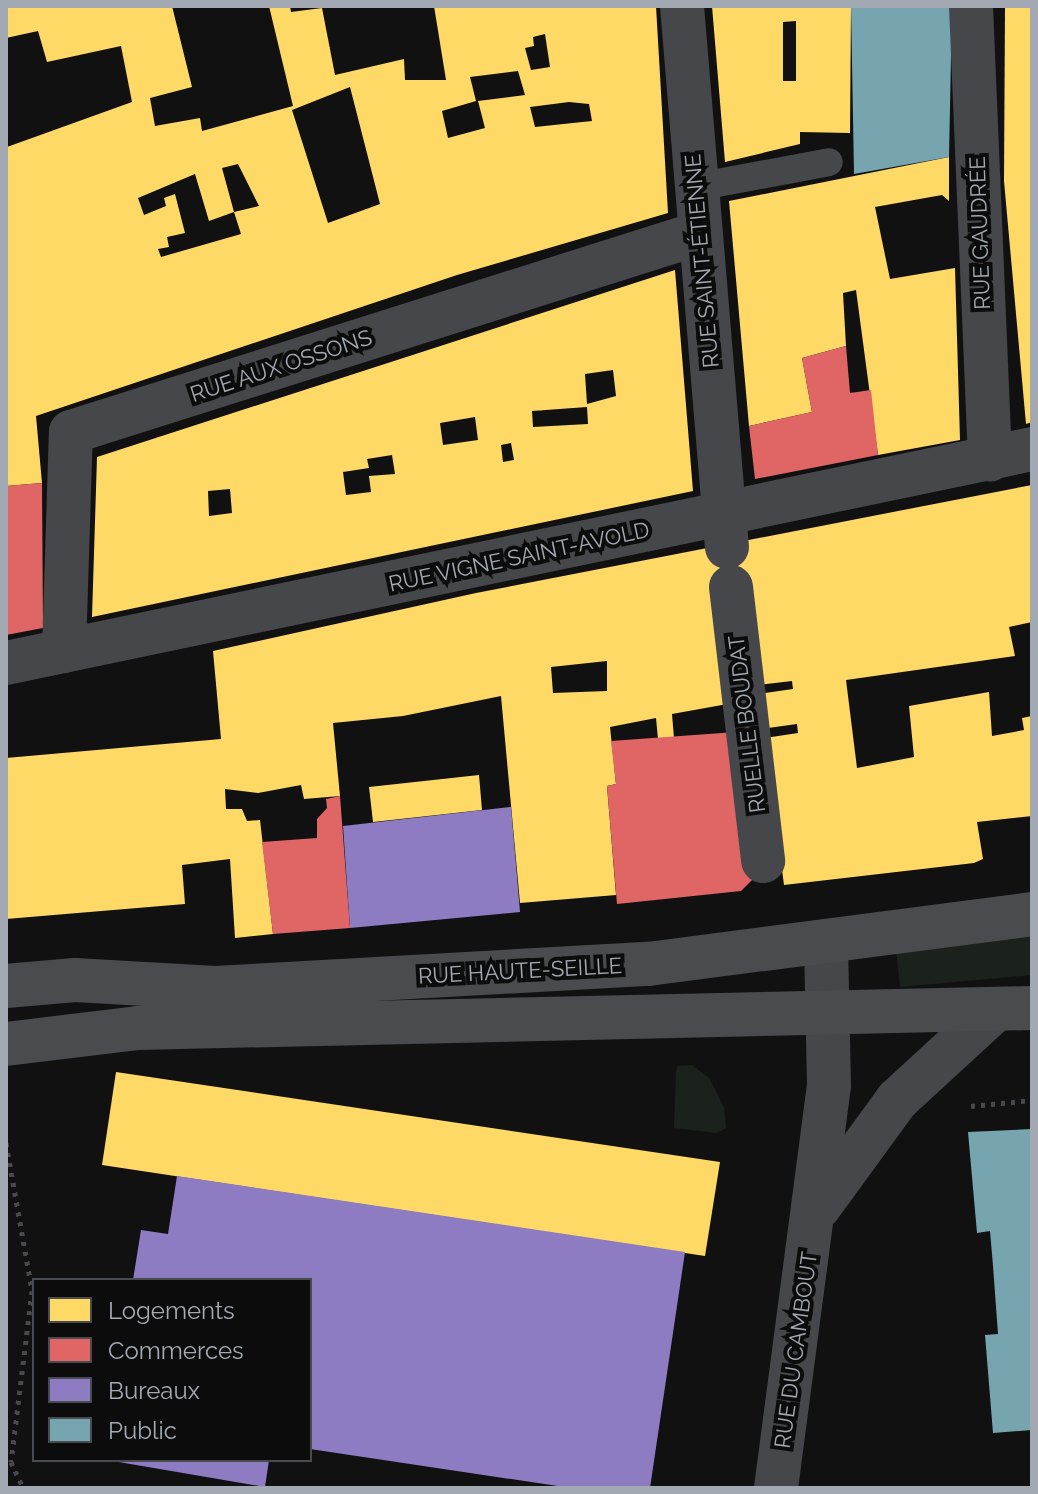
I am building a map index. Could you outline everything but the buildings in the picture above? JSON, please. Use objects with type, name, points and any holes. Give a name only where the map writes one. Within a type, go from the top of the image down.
[{"type":"street","name":"RUE SAINT-ÉTIENNE","points":[[682,6],[727,550]]},
{"type":"street","name":"RUE GAUDRÉE","points":[[971,6],[990,460]]},
{"type":"street","name":"RUE AUX OSSONS","points":[[64,651],[71,432],[700,233]]},
{"type":"street","name":"RUE VIGNE SAINT-AVOLD","points":[[6,663],[64,651],[727,550],[990,460],[1032,449]]},
{"type":"street","name":"RUELLE BOUDAT","points":[[727,550],[763,861]]},
{"type":"street","name":"RUE HAUTE-SEILLE","points":[[6,986],[75,980],[246,986],[648,964],[1032,914]]},
{"type":"street","name":"RUE DU CAMBOUT","points":[[776,1488],[816,1213],[831,1015],[826,942]]},
{"type":"street","name":"RUE DU CAMBOUT","points":[[816,1213],[844,1167],[897,1100],[1014,1009]]},
{"type":"street","points":[[6,1044],[138,1028],[1014,1009]]},
{"type":"lane","points":[[696,187],[829,162]]},
{"type":"path","points":[[956,1114],[968,1106],[1032,1100]]},
{"type":"path","points":[[6,1143],[32,1291],[11,1462],[23,1488]]},
{"type":"shaded area","points":[[1032,933],[1032,975],[900,987],[896,949]]},
{"type":"shaded area","points":[[692,1065],[709,1078],[724,1107],[726,1128],[717,1133],[674,1128],[676,1072],[678,1066]]}]
